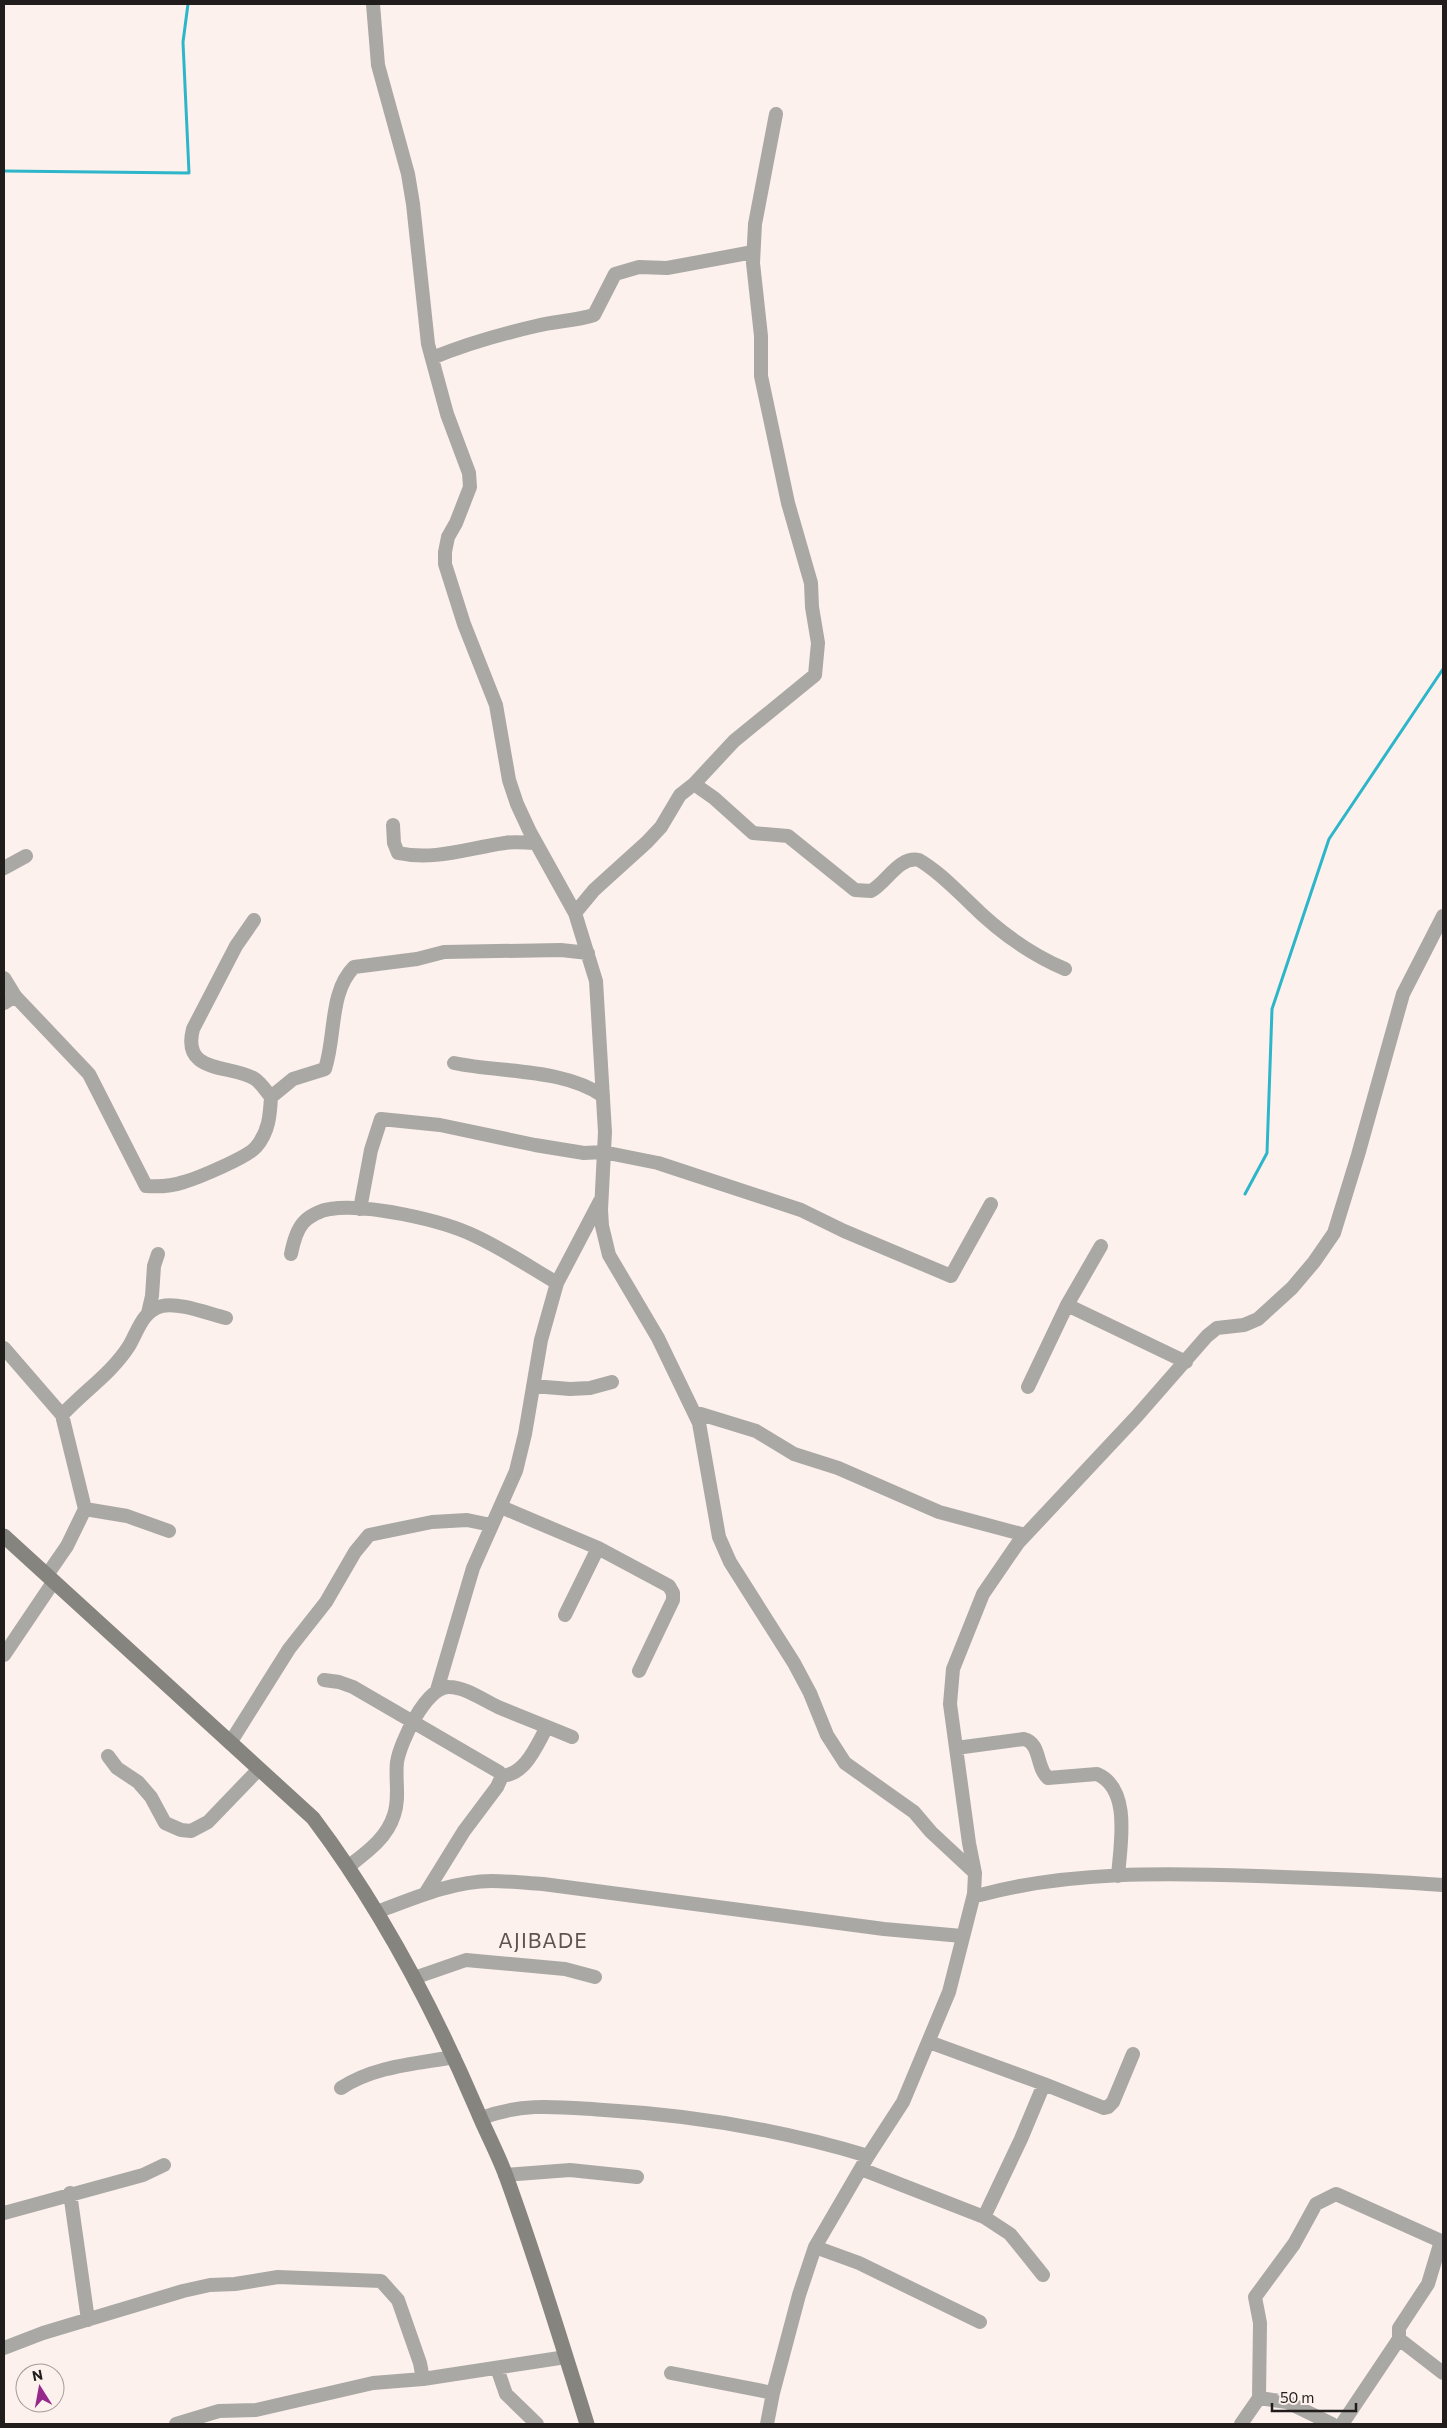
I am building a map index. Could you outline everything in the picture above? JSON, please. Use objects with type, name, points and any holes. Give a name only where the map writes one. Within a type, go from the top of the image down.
[{"type":"main road","points":[[4,1536],[258,1770],[313,1818],[349,1866],[414,1978],[454,2057],[505,2175],[587,2424]]},
{"type":"street","points":[[373,4],[378,65],[408,174],[413,204],[422,295],[432,358],[447,414],[469,473],[470,487],[456,523],[448,537],[445,564],[464,624],[496,705],[509,780],[530,832],[576,913],[596,981],[600,1009],[606,1132],[601,1198],[602,1226],[609,1254],[658,1338],[699,1423],[704,1442],[711,1498],[724,1548],[743,1585],[794,1663],[810,1693],[827,1735],[845,1764],[908,1808],[975,1873]]},
{"type":"street","points":[[576,913],[594,890],[652,837],[661,827],[680,795],[694,784],[734,741],[815,675],[818,643],[812,607],[811,583],[788,503],[760,376],[761,336],[754,252],[755,224],[776,114]]},
{"type":"street","points":[[432,358],[464,345],[538,325],[573,321],[594,315],[615,274],[639,267],[667,268],[754,252]]},
{"type":"street","points":[[694,784],[714,798],[753,833],[788,836],[855,890],[871,892],[905,861],[919,860],[960,892],[969,902],[1019,944],[1065,969]]},
{"type":"street","points":[[393,825],[394,843],[398,853],[416,857],[444,855],[507,842],[536,843]]},
{"type":"street","points":[[4,868],[26,856]]},
{"type":"street","points":[[768,2424],[773,2393],[799,2295],[815,2247],[868,2156],[904,2102],[949,1992],[974,1894],[975,1873],[968,1843],[950,1704],[953,1669],[983,1594],[1025,1535],[1186,1362],[1207,1336],[1217,1328],[1244,1325],[1258,1319],[1292,1288],[1334,1233],[1404,994],[1443,916]]},
{"type":"street","points":[[4,978],[9,999],[89,1074],[146,1186],[161,1187],[185,1182],[248,1154],[263,1137],[270,1120],[271,1096],[255,1079],[205,1065],[194,1052],[190,1041],[193,1029],[236,946],[254,920]]},
{"type":"street","points":[[271,1096],[293,1079],[325,1068],[331,1051],[340,988],[347,974],[354,967],[417,959],[444,952],[561,950],[588,953]]},
{"type":"street","points":[[454,1063],[548,1076],[581,1084],[603,1096]]},
{"type":"street","points":[[360,1209],[371,1150],[381,1119],[440,1125],[535,1145],[584,1153],[603,1152],[658,1163],[801,1210],[844,1231],[952,1276],[991,1204]]},
{"type":"street","points":[[349,1866],[379,1841],[395,1815],[399,1751],[413,1722],[436,1690],[473,1568],[516,1470],[525,1434],[541,1340],[557,1283],[601,1198]]},
{"type":"street","points":[[291,1254],[295,1237],[303,1223],[314,1214],[329,1209],[360,1209],[422,1218],[476,1236],[557,1283]]},
{"type":"street","points":[[1028,1387],[1067,1305],[1101,1246]]},
{"type":"street","points":[[148,1313],[152,1296],[154,1266],[158,1254]]},
{"type":"street","points":[[1067,1305],[1186,1362]]},
{"type":"street","points":[[62,1415],[114,1366],[129,1345],[142,1319],[148,1313],[161,1306],[175,1306],[226,1318]]},
{"type":"street","points":[[4,1348],[23,1373],[62,1415],[85,1509],[51,1578],[4,1655]]},
{"type":"street","points":[[4,1363],[23,1373]]},
{"type":"street","points":[[533,1386],[570,1389],[590,1388],[612,1382]]},
{"type":"street","points":[[694,1412],[756,1431],[794,1454],[838,1468],[939,1512],[1025,1535]]},
{"type":"street","points":[[501,1507],[598,1548],[669,1586],[673,1593],[673,1600],[639,1671]]},
{"type":"street","points":[[85,1509],[127,1516],[169,1531]]},
{"type":"street","points":[[230,1743],[289,1649],[326,1602],[355,1552],[369,1535],[432,1522],[467,1520],[492,1525]]},
{"type":"street","points":[[565,1614],[598,1548]]},
{"type":"street","points":[[324,1680],[339,1682],[353,1687],[499,1772],[502,1776],[511,1776],[520,1771],[547,1727]]},
{"type":"street","points":[[436,1690],[448,1686],[572,1737]]},
{"type":"street","points":[[956,1748],[1024,1739],[1030,1740],[1034,1745],[1043,1774],[1048,1778],[1097,1774],[1104,1777],[1111,1784],[1122,1810],[1118,1876]]},
{"type":"street","points":[[108,1756],[117,1768],[138,1782],[150,1797],[165,1823],[181,1830],[192,1831],[208,1822],[258,1770]]},
{"type":"street","points":[[425,1894],[464,1831],[497,1787],[502,1776]]},
{"type":"street","points":[[974,1894],[980,1895],[1033,1884],[1173,1873],[1379,1880],[1443,1885]]},
{"type":"street","points":[[377,1912],[425,1894],[458,1886],[492,1881],[542,1884],[884,1929],[962,1936]]},
{"type":"street","points":[[414,1978],[466,1960],[556,1968],[595,1977]]},
{"type":"street","points":[[928,2042],[1104,2108],[1113,2102],[1133,2054]]},
{"type":"street","points":[[341,2088],[358,2077],[387,2068],[454,2057]]},
{"type":"street","points":[[984,2217],[1021,2139],[1044,2084]]},
{"type":"street","points":[[480,2118],[504,2110],[533,2106],[639,2112],[720,2121],[832,2145],[868,2156]]},
{"type":"street","points":[[4,2212],[70,2193],[144,2175],[164,2165]]},
{"type":"street","points":[[862,2169],[984,2217],[1010,2234],[1043,2275]]},
{"type":"street","points":[[505,2175],[570,2170],[637,2177]]},
{"type":"street","points":[[70,2193],[88,2320]]},
{"type":"street","points":[[1241,2424],[1259,2398],[1260,2323],[1255,2298],[1294,2244],[1316,2204],[1336,2194],[1442,2241],[1428,2284],[1399,2328],[1399,2339],[1342,2424]]},
{"type":"street","points":[[815,2247],[859,2263],[980,2322]]},
{"type":"street","points":[[4,2348],[43,2333],[183,2291],[210,2285],[235,2284],[278,2277],[381,2280],[398,2300],[424,2379]]},
{"type":"street","points":[[1399,2339],[1443,2373]]},
{"type":"street","points":[[176,2424],[219,2411],[256,2410],[349,2388],[424,2379],[566,2357]]},
{"type":"street","points":[[497,2368],[506,2394],[537,2424]]},
{"type":"street","points":[[671,2373],[773,2393]]},
{"type":"street","points":[[1259,2398],[1287,2402],[1332,2424]]},
{"type":"waterway","points":[[4,171],[189,173],[183,42],[188,4]]},
{"type":"waterway","points":[[1245,1194],[1267,1153],[1272,1009],[1329,839],[1443,669]]},
{"type":"district","name":"AJIBADE","points":[[543,1939]]}]
